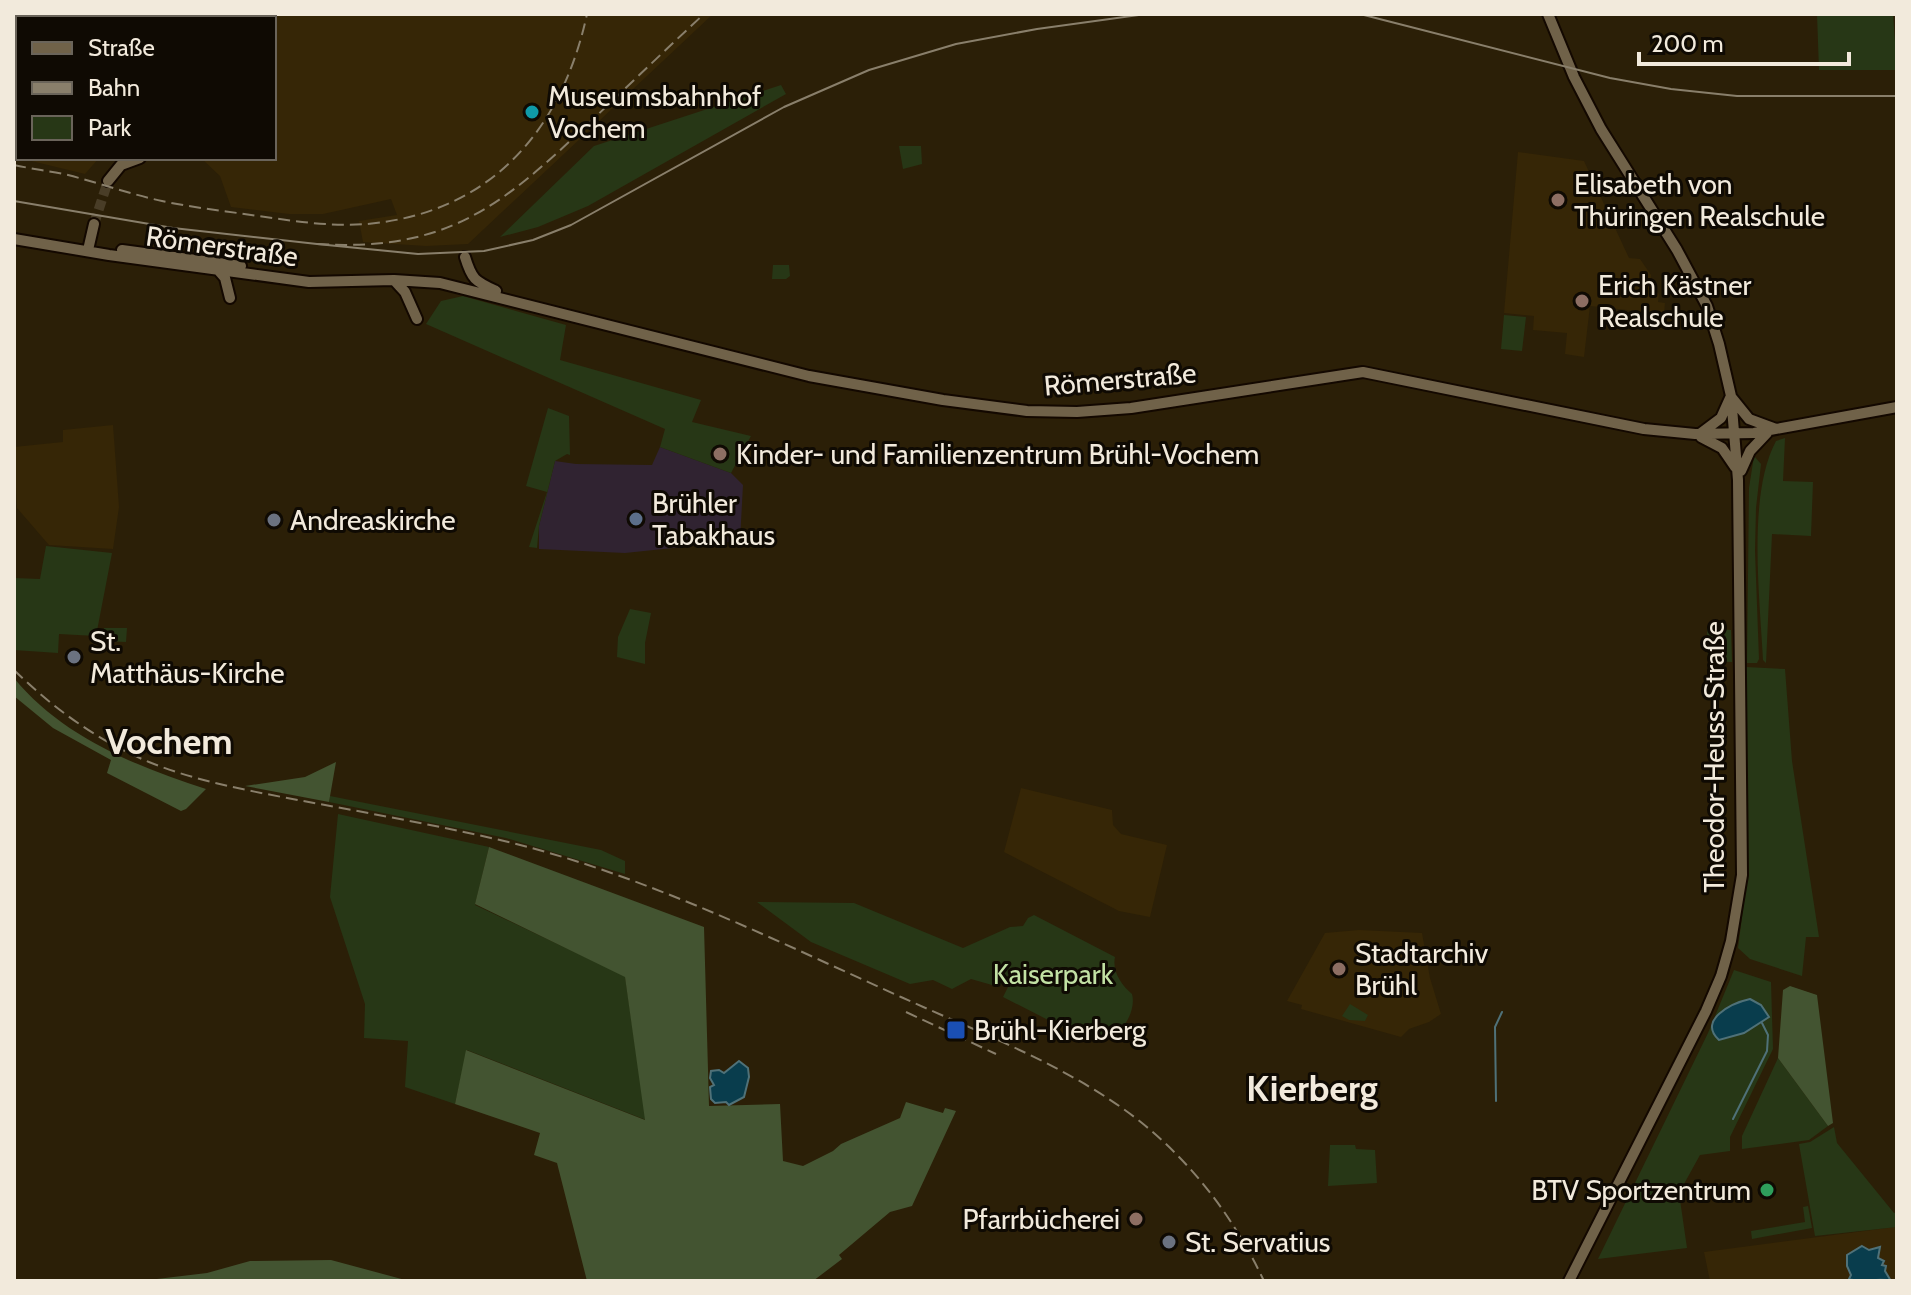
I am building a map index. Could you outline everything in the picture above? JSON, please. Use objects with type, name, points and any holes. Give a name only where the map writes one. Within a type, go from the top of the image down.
[{"type":"main road","name":"Theodor-Heuss-Straße","points":[[1548,14],[1574,77],[1601,129],[1677,250],[1703,298],[1719,344],[1731,396],[1738,476],[1742,875],[1731,941],[1706,1011],[1569,1281]]},
{"type":"main road","points":[[108,181],[121,165],[135,160]]},
{"type":"main road","points":[[88,250],[94,224]]},
{"type":"main road","name":"Römerstraße","points":[[14,239],[309,282],[394,280],[440,283],[809,376],[997,408],[1044,412],[1131,408],[1363,372],[1644,429],[1697,434],[1736,435],[1774,430],[1897,407]]},
{"type":"main road","name":"Römerstraße","points":[[88,250],[110,248],[351,280]]},
{"type":"main road","points":[[465,257],[470,275],[476,281],[516,300]]},
{"type":"main road","points":[[218,270],[225,278],[230,298],[234,287],[247,274]]},
{"type":"main road","points":[[394,280],[405,292],[417,319]]},
{"type":"main road","points":[[1731,396],[1749,419],[1774,430],[1750,451],[1738,476],[1722,448],[1697,434],[1721,418],[1731,396]]},
{"type":"shaded area","points":[[14,14],[713,14],[468,244],[426,246],[363,242],[359,221],[397,215],[391,199],[323,214],[289,214],[231,207],[220,176],[203,160],[276,160],[276,16],[16,16],[14,157]]},
{"type":"shaded area","points":[[1518,152],[1584,161],[1629,258],[1640,259],[1651,275],[1650,286],[1659,294],[1658,302],[1665,303],[1664,314],[1590,306],[1584,357],[1565,354],[1567,333],[1533,330],[1534,316],[1504,313]]},
{"type":"shaded area","points":[[27,160],[97,160],[85,174]]},
{"type":"shaded area","points":[[113,425],[119,507],[113,549],[49,545],[17,508],[14,447],[63,442],[63,430]]},
{"type":"shaded area","points":[[660,447],[731,473],[743,485],[740,541],[625,553],[539,549],[539,526],[555,461],[652,465]]},
{"type":"shaded area","points":[[1021,788],[1112,810],[1113,825],[1121,834],[1167,845],[1150,917],[1119,911],[1004,852]]},
{"type":"shaded area","points":[[1359,930],[1422,933],[1430,978],[1441,1014],[1409,1029],[1401,1037],[1301,1009],[1302,1005],[1287,1001],[1325,933]]},
{"type":"shaded area","points":[[1895,1227],[1897,1281],[1710,1281],[1704,1252]]},
{"type":"green space","points":[[1817,14],[1893,14],[1897,70],[1819,70]]},
{"type":"green space","points":[[781,85],[786,94],[588,206],[538,227],[500,237],[594,146]]},
{"type":"green space","points":[[899,146],[921,146],[922,164],[903,169]]},
{"type":"green space","points":[[773,265],[789,265],[790,276],[772,279]]},
{"type":"green space","points":[[463,296],[566,325],[560,360],[701,400],[692,422],[751,436],[731,473],[660,447],[665,429],[426,324],[441,301]]},
{"type":"green space","points":[[1504,315],[1526,317],[1522,351],[1501,349]]},
{"type":"green space","points":[[548,408],[569,416],[570,455],[555,461],[539,526],[537,548],[529,547],[547,492],[526,486]]},
{"type":"green space","points":[[1785,438],[1783,481],[1813,482],[1811,536],[1772,534],[1766,663],[1763,660],[1760,608],[1758,518],[1767,463],[1776,441]]},
{"type":"green space","points":[[1754,456],[1761,464],[1755,551],[1759,659],[1757,663],[1747,663],[1749,488]]},
{"type":"green space","points":[[46,546],[112,553],[96,636],[59,634],[58,653],[14,650],[14,578],[40,579]]},
{"type":"green space","points":[[630,609],[651,613],[645,643],[645,664],[617,657],[618,637]]},
{"type":"green space","points":[[104,628],[127,628],[126,642],[102,641]]},
{"type":"green space","points":[[1707,628],[1731,630],[1732,662],[1708,661]]},
{"type":"green space","points":[[1746,667],[1785,669],[1792,761],[1819,937],[1806,937],[1802,976],[1750,959],[1738,948],[1748,870]]},
{"type":"green space","points":[[14,678],[33,699],[77,733],[127,760],[206,789],[181,811],[107,773],[111,760],[53,728],[14,696]]},
{"type":"green space","points":[[336,762],[329,802],[245,786],[305,777]]},
{"type":"green space","points":[[330,796],[601,850],[625,861],[625,874],[506,838],[329,802]]},
{"type":"green space","points":[[338,814],[489,847],[475,905],[625,976],[646,1120],[467,1050],[455,1104],[405,1087],[408,1041],[364,1038],[365,1004],[330,897]]},
{"type":"green space","points":[[489,847],[704,927],[709,1106],[780,1104],[783,1161],[803,1166],[841,1144],[900,1118],[906,1102],[943,1113],[945,1108],[956,1111],[912,1206],[890,1212],[839,1255],[842,1259],[813,1281],[587,1281],[557,1163],[534,1155],[540,1133],[455,1104],[466,1050],[645,1120],[625,977],[475,904]]},
{"type":"green space","name":"Kaiserpark","points":[[757,902],[854,903],[963,948],[1010,927],[1023,926],[1034,915],[1115,957],[1118,977],[1132,994],[1132,1009],[1121,1030],[1102,1042],[1056,1024],[1003,997],[1008,987],[1002,983],[999,987],[971,979],[952,989],[933,980],[910,984],[811,942]]},
{"type":"green space","points":[[1734,970],[1771,982],[1773,1049],[1730,1137],[1730,1151],[1700,1155],[1679,1193],[1687,1248],[1598,1259],[1708,1033]]},
{"type":"green space","points":[[1790,986],[1817,995],[1833,1123],[1828,1126],[1778,1058],[1783,990]]},
{"type":"green space","points":[[1350,1004],[1368,1015],[1365,1021],[1349,1020],[1342,1016]]},
{"type":"green space","points":[[1778,1058],[1828,1126],[1809,1140],[1742,1149],[1742,1136]]},
{"type":"green space","points":[[1834,1127],[1837,1143],[1894,1213],[1897,1212],[1897,1227],[1815,1236],[1799,1144],[1810,1142]]},
{"type":"green space","points":[[1330,1145],[1355,1145],[1356,1149],[1375,1150],[1377,1183],[1328,1186]]},
{"type":"green space","points":[[1808,1206],[1812,1228],[1752,1239],[1751,1231],[1805,1222],[1803,1207]]},
{"type":"green space","points":[[331,1260],[409,1281],[140,1281],[207,1273],[250,1261]]},
{"type":"water","points":[[1750,999],[1761,1005],[1769,1017],[1744,1033],[1719,1040],[1713,1033],[1714,1019],[1726,1008]]},
{"type":"water","points":[[739,1061],[748,1068],[744,1097],[729,1105],[726,1102],[715,1103],[711,1099],[710,1087],[714,1085],[710,1078],[711,1071],[724,1073]]},
{"type":"water","points":[[1862,1246],[1869,1250],[1880,1247],[1878,1258],[1884,1261],[1882,1265],[1886,1266],[1885,1271],[1891,1281],[1849,1279],[1847,1255]]},
{"type":"waterway","points":[[1496,1101],[1495,1027],[1502,1012]]},
{"type":"waterway","points":[[1733,1119],[1767,1051],[1768,1035],[1762,1023]]},
{"type":"tunnel","points":[[94,224],[108,181]]},
{"type":"tram line","points":[[14,201],[173,228],[317,244],[418,254],[484,251],[533,240],[571,225],[784,107],[869,70],[956,44],[1146,14]]},
{"type":"tram line","points":[[1360,14],[1610,78],[1671,89],[1737,96],[1897,96]]},
{"type":"railway","points":[[14,165],[68,175],[174,203],[285,220],[353,225],[411,217],[450,203],[485,183],[514,158],[539,129],[560,94],[587,14]]},
{"type":"railway","points":[[317,244],[362,245],[402,240],[437,231],[468,218],[498,200],[557,153],[704,14]]},
{"type":"railway","points":[[1054,14],[1104,14]]},
{"type":"railway","points":[[14,670],[77,722],[149,762],[186,775],[264,794],[500,840],[603,870],[753,930],[1026,1053],[1115,1103],[1179,1157],[1227,1216],[1264,1281]]},
{"type":"railway","points":[[906,1012],[996,1054]]},
{"type":"place","name":"Museumsbahnhof Vochem","points":[[532,112]]},
{"type":"place","name":"Elisabeth von Thüringen Realschule","points":[[1558,200]]},
{"type":"place","name":"Erich Kästner Realschule","points":[[1582,301]]},
{"type":"place","name":"Kinder- und Familienzentrum Brühl-Vochem","points":[[720,454]]},
{"type":"place","name":"Brühler Tabakhaus","points":[[636,519]]},
{"type":"place","name":"Andreaskirche","points":[[274,520]]},
{"type":"place","name":"St. Matthäus-Kirche","points":[[74,657]]},
{"type":"place","name":"Stadtarchiv Brühl","points":[[1339,969]]},
{"type":"place","name":"Brühl-Kierberg","points":[[956,1030]]},
{"type":"place","name":"BTV Sportzentrum","points":[[1767,1190]]},
{"type":"place","name":"Pfarrbücherei","points":[[1136,1219]]},
{"type":"place","name":"St. Servatius","points":[[1169,1242]]},
{"type":"district","name":"Vochem","points":[[169,741]]},
{"type":"district","name":"Kierberg","points":[[1312,1088]]}]
